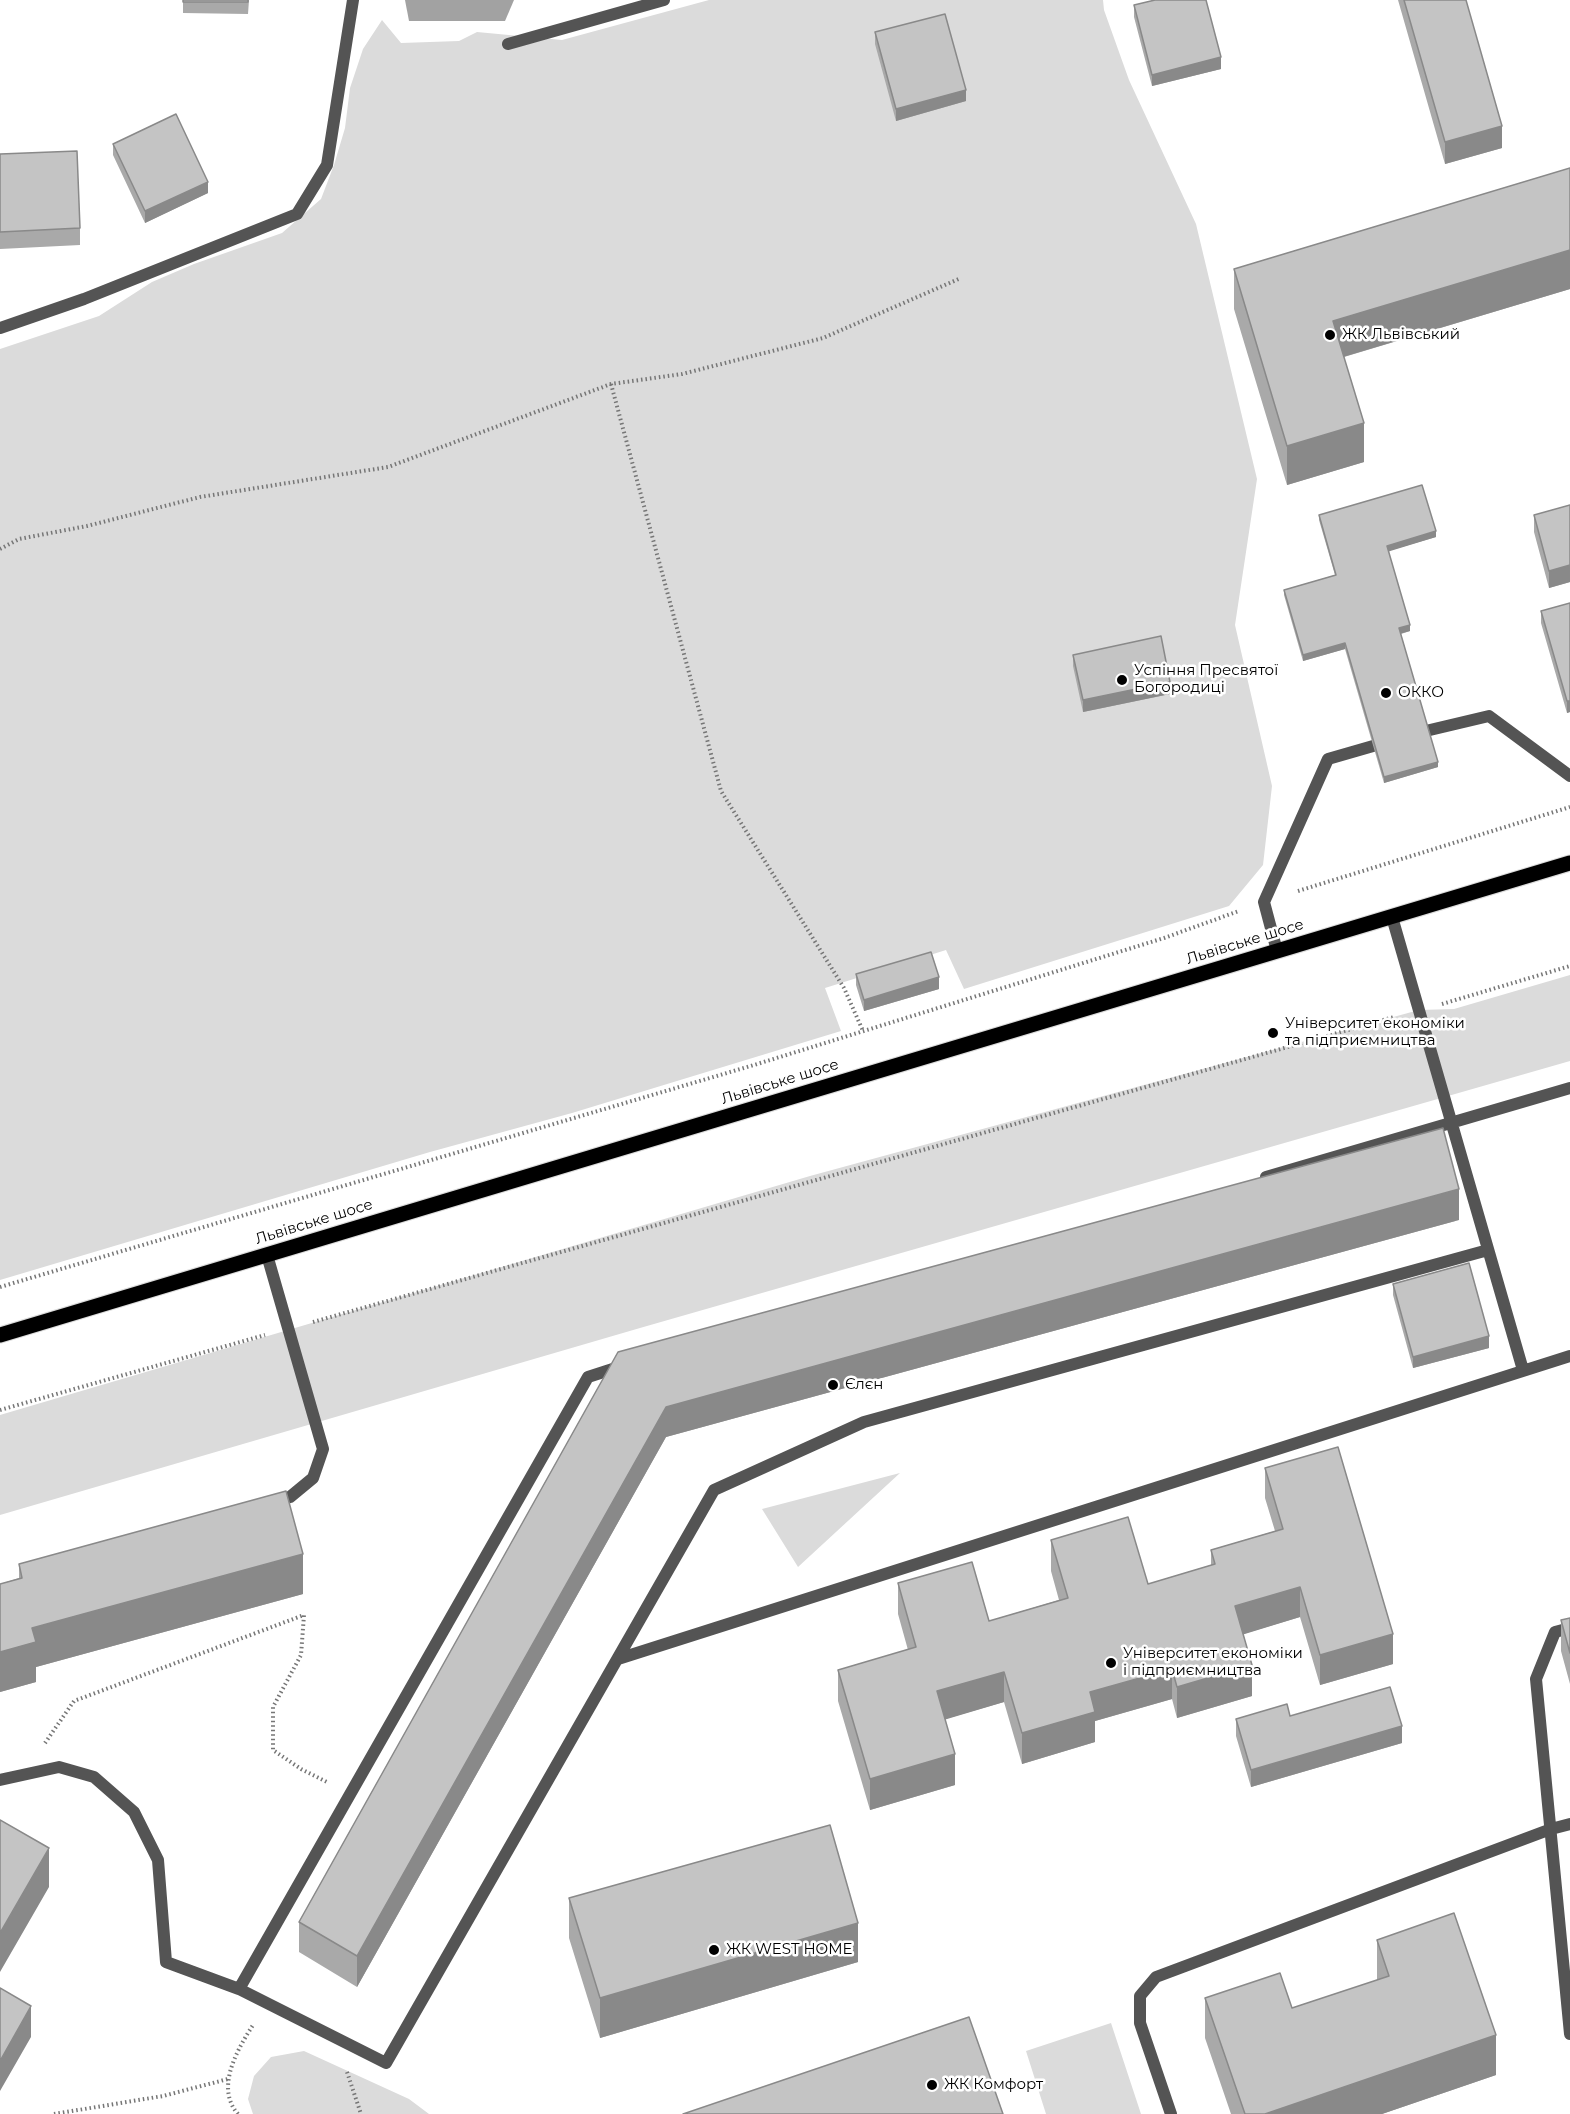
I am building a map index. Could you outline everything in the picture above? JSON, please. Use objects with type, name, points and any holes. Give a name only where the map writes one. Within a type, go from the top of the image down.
[{"type":"main road","name":"Львівське шосе","points":[[0,1335],[1570,863]]},
{"type":"street","points":[[0,328],[84,299],[297,214],[327,165],[353,0]]},
{"type":"street","points":[[508,44],[664,0]]},
{"type":"street","points":[[1276,951],[1264,902],[1328,759],[1489,716],[1570,776]]},
{"type":"street","points":[[1392,917],[1523,1370]]},
{"type":"street","points":[[1258,1179],[1570,1088]]},
{"type":"street","points":[[0,1780],[59,1767],[94,1777],[134,1812],[158,1860],[166,1962],[239,1989],[386,2063],[714,1490],[864,1422],[1488,1250]]},
{"type":"street","points":[[256,1506],[290,1497],[313,1478],[323,1449],[267,1255]]},
{"type":"street","points":[[618,1659],[1570,1356]]},
{"type":"street","points":[[239,1989],[588,1377],[634,1363]]},
{"type":"street","points":[[1570,1628],[1555,1632],[1536,1678],[1570,2034]]},
{"type":"street","points":[[1171,2114],[1140,2022],[1140,1996],[1156,1977],[1551,1829],[1570,1824]]},
{"type":"path","points":[[0,549],[19,538],[87,526],[200,497],[388,467],[612,384],[682,374],[823,338],[961,278]]},
{"type":"path","points":[[612,384],[721,791],[844,988],[863,1031]]},
{"type":"path","points":[[0,1287],[754,1065],[1164,938],[1264,902],[1570,807]]},
{"type":"path","points":[[0,1410],[1570,966]]},
{"type":"path","points":[[23,1776],[74,1701],[304,1615],[301,1655],[273,1707],[273,1750],[301,1769]]},
{"type":"path","points":[[238,2114],[230,2104],[228,2079],[241,2043],[268,2004]]},
{"type":"path","points":[[337,2039],[361,2114]]},
{"type":"path","points":[[54,2114],[163,2096],[228,2079]]},
{"type":"shaded area","points":[[405,0],[514,0],[505,21],[409,21]]},
{"type":"shaded area","points":[[709,0],[1103,0],[1104,10],[1129,80],[1196,224],[1257,479],[1235,625],[1272,786],[1263,865],[1229,906],[964,989],[946,950],[825,988],[841,1031],[572,1113],[430,1152],[0,1280],[0,349],[99,316],[152,282],[194,264],[282,233],[321,199],[345,128],[350,88],[363,49],[382,20],[401,43],[459,41],[477,32],[562,40]]},
{"type":"shaded area","points":[[1570,975],[1570,1061],[640,1328],[0,1515],[0,1415],[810,1176],[1419,1010],[1454,1009]]},
{"type":"shaded area","points":[[900,1473],[798,1567],[762,1509]]},
{"type":"shaded area","points":[[1111,2023],[1141,2114],[1046,2114],[1026,2051]]},
{"type":"shaded area","points":[[304,2051],[409,2099],[429,2114],[253,2114],[248,2099],[254,2076],[271,2057]]},
{"type":"building","points":[[183,0],[248,0],[248,2],[183,2]]},
{"type":"building","points":[[1155,0],[1206,0],[1221,57],[1152,75],[1134,5]]},
{"type":"building","points":[[1404,0],[1466,0],[1502,126],[1445,142]]},
{"type":"building","points":[[945,14],[966,90],[896,109],[875,32]]},
{"type":"building","points":[[176,114],[208,182],[145,211],[113,144]]},
{"type":"building","points":[[77,151],[80,228],[0,232],[0,154]]},
{"type":"building","name":"ЖК Львівський","points":[[1570,168],[1570,250],[1333,321],[1364,423],[1287,446],[1234,269]]},
{"type":"building","points":[[1422,485],[1436,531],[1387,546],[1410,625],[1399,628],[1438,762],[1384,777],[1345,643],[1303,655],[1284,590],[1336,575],[1319,515]]},
{"type":"building","points":[[1570,505],[1570,565],[1549,571],[1534,515]]},
{"type":"building","points":[[1570,603],[1570,701],[1567,701],[1541,611]]},
{"type":"building","points":[[1161,636],[1170,682],[1083,700],[1073,655]]},
{"type":"building","points":[[931,952],[939,977],[864,1000],[856,974]]},
{"type":"building","points":[[1443,1128],[1459,1189],[666,1407],[357,1956],[299,1922],[618,1352]]},
{"type":"building","points":[[1469,1263],[1489,1336],[1413,1357],[1393,1284]]},
{"type":"building","points":[[1338,1447],[1393,1634],[1320,1655],[1300,1587],[1235,1606],[1252,1665],[1177,1687],[1172,1669],[1090,1692],[1095,1712],[1022,1733],[1004,1672],[937,1691],[955,1754],[870,1779],[838,1670],[916,1647],[898,1583],[972,1562],[989,1621],[1068,1598],[1051,1540],[1128,1517],[1148,1584],[1215,1564],[1211,1550],[1283,1529],[1265,1468]]},
{"type":"building","points":[[286,1491],[303,1554],[32,1628],[36,1642],[0,1652],[0,1584],[22,1578],[19,1564]]},
{"type":"building","points":[[1570,1618],[1570,1653],[1561,1620]]},
{"type":"building","points":[[1390,1687],[1402,1726],[1251,1770],[1236,1719],[1287,1704],[1290,1716]]},
{"type":"building","points":[[0,1820],[49,1848],[0,1933]]},
{"type":"building","name":"ЖК WEST HOME","points":[[830,1825],[858,1923],[600,1998],[569,1898]]},
{"type":"building","points":[[1454,1913],[1496,2035],[1265,2114],[1245,2114],[1205,1998],[1280,1973],[1292,2008],[1389,1976],[1377,1940]]},
{"type":"building","points":[[0,1988],[31,2006],[0,2061]]},
{"type":"building","points":[[969,2017],[1003,2114],[683,2114]]},
{"type":"place","name":"ЖК Львівський","points":[[1330,335]]},
{"type":"place","name":"Успіння Пресвятої Богородиці","points":[[1122,680]]},
{"type":"place","name":"ОККО","points":[[1386,693]]},
{"type":"place","name":"Університет економіки та підприємництва","points":[[1273,1033]]},
{"type":"place","name":"Єлєн","points":[[833,1385]]},
{"type":"place","name":"Університет економіки і підприємництва","points":[[1111,1663]]},
{"type":"place","name":"ЖК WEST HOME","points":[[714,1950]]},
{"type":"place","name":"ЖК Комфорт","points":[[932,2085]]}]
